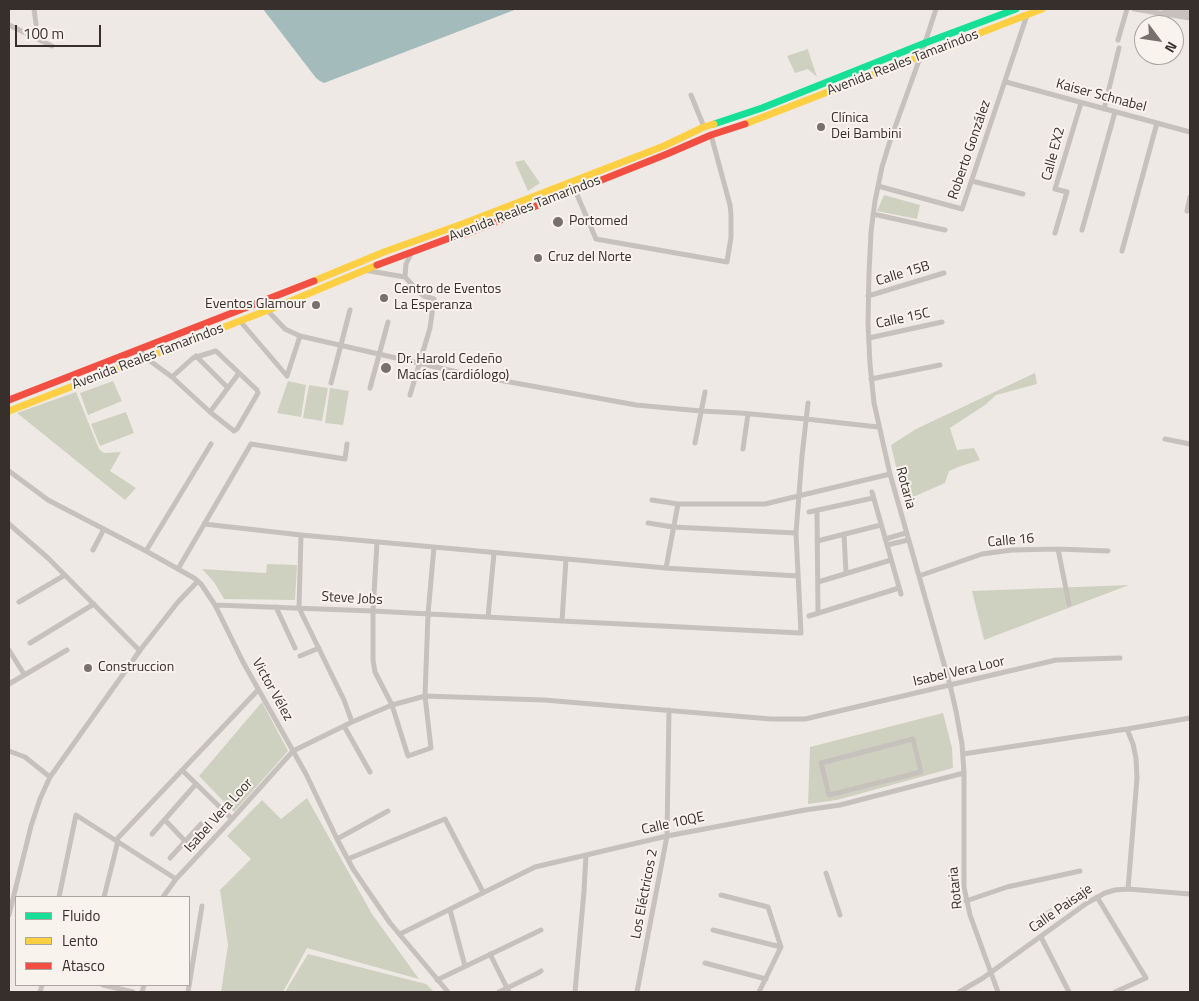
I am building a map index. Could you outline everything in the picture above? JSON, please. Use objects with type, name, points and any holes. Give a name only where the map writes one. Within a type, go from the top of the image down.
[{"type":"main road","name":"Avenida Reales Tamarindos","points":[[9,400],[283,294],[384,252],[465,223],[664,146],[704,128],[762,108],[1016,9]]},
{"type":"main road","name":"Avenida Reales Tamarindos","points":[[10,412],[286,303],[363,270],[468,233],[711,135],[765,117],[1042,9]]},
{"type":"main road","points":[[762,108],[765,117]]},
{"type":"main road","points":[[554,188],[558,198]]},
{"type":"street","points":[[34,9],[36,24]]},
{"type":"street","name":"Rotaria","points":[[936,9],[926,43],[890,141],[873,214],[868,296],[871,379],[878,427],[950,686],[959,725],[964,773],[963,876],[966,900],[998,992]]},
{"type":"street","points":[[1118,40],[1127,9]]},
{"type":"street","points":[[1134,9],[1190,13]]},
{"type":"street","points":[[1165,11],[1190,18]]},
{"type":"street","name":"Roberto González","points":[[878,186],[962,209],[1028,15]]},
{"type":"street","points":[[9,25],[52,46]]},
{"type":"street","points":[[1104,109],[1119,48]]},
{"type":"street","name":"Kaiser Schnabel","points":[[1006,82],[1190,132]]},
{"type":"street","points":[[690,95],[704,128]]},
{"type":"street","name":"Calle EX2","points":[[1056,233],[1066,192],[1055,189],[1080,102]]},
{"type":"street","points":[[1082,230],[1115,112]]},
{"type":"street","points":[[1122,251],[1157,123]]},
{"type":"street","points":[[575,190],[596,239],[727,262],[731,237],[730,205],[711,135]]},
{"type":"street","points":[[972,181],[1022,194]]},
{"type":"street","points":[[1187,211],[1190,197]]},
{"type":"street","points":[[873,214],[945,230]]},
{"type":"street","points":[[405,277],[406,264],[413,251]]},
{"type":"street","points":[[384,252],[388,261]]},
{"type":"street","points":[[363,270],[405,277],[420,292],[434,299],[430,328],[410,395]]},
{"type":"street","name":"Calle 15B","points":[[868,296],[944,273]]},
{"type":"street","points":[[268,310],[285,328],[300,336],[466,374],[627,404],[878,427]]},
{"type":"street","points":[[331,383],[350,310]]},
{"type":"street","points":[[240,321],[287,376],[300,336]]},
{"type":"street","points":[[370,388],[388,322]]},
{"type":"street","name":"Calle 15C","points":[[869,338],[942,322]]},
{"type":"street","points":[[139,349],[233,430],[237,429],[258,392],[216,351],[196,356],[172,377]]},
{"type":"street","points":[[196,356],[228,388]]},
{"type":"street","points":[[871,379],[940,365]]},
{"type":"street","points":[[210,412],[239,373]]},
{"type":"street","points":[[696,443],[705,392]]},
{"type":"street","points":[[204,524],[494,553],[666,568],[798,576],[796,533],[808,403]]},
{"type":"street","points":[[743,449],[748,414]]},
{"type":"street","points":[[1165,439],[1190,444]]},
{"type":"street","points":[[146,551],[211,444]]},
{"type":"street","points":[[178,569],[251,444],[345,459],[347,444]]},
{"type":"street","name":"Victor Vélez","points":[[9,471],[48,500],[178,569],[198,581],[205,589],[258,690],[311,784],[348,859],[380,909],[448,992]]},
{"type":"street","points":[[652,500],[678,504],[760,505],[890,474]]},
{"type":"street","points":[[872,492],[901,594]]},
{"type":"street","points":[[809,512],[873,498]]},
{"type":"street","points":[[666,568],[678,504]]},
{"type":"street","points":[[817,511],[818,613]]},
{"type":"street","points":[[648,523],[673,527],[796,533]]},
{"type":"street","points":[[9,524],[48,558],[140,651]]},
{"type":"street","points":[[817,540],[881,525]]},
{"type":"street","points":[[93,550],[104,529]]},
{"type":"street","points":[[885,539],[906,533]]},
{"type":"street","points":[[844,534],[846,573]]},
{"type":"street","points":[[301,535],[299,608],[344,700],[352,722]]},
{"type":"street","points":[[887,545],[908,540]]},
{"type":"street","points":[[377,542],[373,611],[373,660],[375,672],[392,705],[408,756],[431,748],[424,696],[434,547]]},
{"type":"street","points":[[1058,549],[1069,604]]},
{"type":"street","name":"Calle 16","points":[[919,576],[982,554],[1012,550],[1108,551]]},
{"type":"street","points":[[488,617],[494,553]]},
{"type":"street","points":[[562,621],[566,559]]},
{"type":"street","points":[[818,582],[891,560]]},
{"type":"street","points":[[19,602],[65,575]]},
{"type":"street","name":"Steve Jobs","points":[[215,605],[373,611],[801,633],[798,576]]},
{"type":"street","points":[[9,915],[31,826],[50,777],[140,651],[178,602],[198,581]]},
{"type":"street","points":[[809,616],[899,588]]},
{"type":"street","points":[[30,643],[94,604]]},
{"type":"street","points":[[276,607],[295,648]]},
{"type":"street","points":[[300,656],[319,648]]},
{"type":"street","points":[[9,650],[24,674]]},
{"type":"street","points":[[9,684],[67,650]]},
{"type":"street","name":"Isabel Vera Loor","points":[[165,896],[176,879],[293,751],[392,705],[424,696],[544,700],[771,719],[805,720],[1056,660],[1120,658]]},
{"type":"street","points":[[104,896],[117,840],[258,690]]},
{"type":"street","name":"Los Eléctricos 2","points":[[637,992],[667,836],[669,710]]},
{"type":"street","points":[[962,754],[1127,730],[1190,718]]},
{"type":"street","points":[[344,726],[370,772]]},
{"type":"street","points":[[1127,730],[1136,758],[1137,778],[1128,889]]},
{"type":"street","points":[[914,739],[921,772],[829,795],[821,763],[914,739]]},
{"type":"street","points":[[9,751],[25,757],[50,777]]},
{"type":"street","points":[[183,771],[232,819]]},
{"type":"street","name":"Calle 10QE","points":[[400,934],[535,867],[667,836],[840,805],[964,773]]},
{"type":"street","points":[[152,834],[196,784]]},
{"type":"street","points":[[337,838],[388,811]]},
{"type":"street","points":[[59,896],[76,815],[176,879]]},
{"type":"street","points":[[348,859],[445,819],[483,892]]},
{"type":"street","points":[[164,820],[185,841]]},
{"type":"street","points":[[170,858],[201,824]]},
{"type":"street","points":[[575,992],[586,855]]},
{"type":"street","points":[[966,900],[1007,887],[1080,871]]},
{"type":"street","points":[[826,873],[840,915]]},
{"type":"street","name":"Calle Paisaje","points":[[959,992],[991,972],[1097,897],[1115,890],[1128,889],[1190,894]]},
{"type":"street","points":[[721,895],[768,907],[781,947],[759,992]]},
{"type":"street","points":[[1097,897],[1146,978],[1115,992]]},
{"type":"street","points":[[190,980],[202,906]]},
{"type":"street","points":[[450,910],[465,966]]},
{"type":"street","points":[[437,980],[541,930]]},
{"type":"street","points":[[713,930],[781,947]]},
{"type":"street","points":[[1041,936],[1069,992]]},
{"type":"street","points":[[490,954],[508,990]]},
{"type":"street","points":[[705,963],[766,979]]},
{"type":"street","points":[[499,992],[508,990],[541,970]]},
{"type":"street","points":[[1131,985],[1133,992]]},
{"type":"street","points":[[107,986],[133,992]]},
{"type":"green space","points":[[808,49],[817,77],[808,69],[795,73],[787,56]]},
{"type":"green space","points":[[524,160],[540,183],[528,191],[515,162]]},
{"type":"green space","points":[[884,195],[920,205],[917,219],[877,211]]},
{"type":"green space","points":[[1035,373],[1037,384],[996,395],[985,405],[950,428],[957,450],[974,448],[980,460],[949,471],[945,483],[904,501],[891,445],[916,429]]},
{"type":"green space","points":[[113,381],[122,401],[88,415],[80,393]]},
{"type":"green space","points":[[288,381],[306,385],[301,417],[277,413]]},
{"type":"green space","points":[[309,385],[328,388],[322,421],[303,418]]},
{"type":"green space","points":[[330,388],[349,391],[343,425],[325,423]]},
{"type":"green space","points":[[76,392],[99,449],[104,453],[121,452],[110,471],[136,488],[125,500],[17,413]]},
{"type":"green space","points":[[126,412],[134,433],[100,446],[91,424]]},
{"type":"green space","points":[[267,564],[297,565],[295,600],[224,599],[214,582],[202,569],[266,573]]},
{"type":"green space","points":[[1129,585],[984,640],[972,591]]},
{"type":"green space","points":[[262,702],[288,751],[234,812],[199,776]]},
{"type":"green space","points":[[943,713],[952,748],[953,768],[837,800],[808,804],[810,747]]},
{"type":"green space","points":[[307,798],[372,914],[419,979],[307,948],[283,992],[221,992],[228,945],[220,890],[251,859],[227,836],[262,800],[281,819]]},
{"type":"green space","points":[[1051,908],[1057,916],[1042,925],[1037,917]]},
{"type":"green space","points":[[308,954],[426,984],[434,992],[285,992]]},
{"type":"water","points":[[263,9],[517,9],[324,83],[316,78]]},
{"type":"traffic: fast","points":[[714,124],[762,108],[1016,9]]},
{"type":"traffic: slow","points":[[745,124],[1042,9]]},
{"type":"traffic: slow","points":[[314,281],[384,252],[465,223],[664,146],[714,124]]},
{"type":"traffic: slow","points":[[9,411],[286,303],[377,265]]},
{"type":"traffic: jam","points":[[377,265],[468,233],[711,135],[745,124]]},
{"type":"traffic: jam","points":[[9,400],[314,281]]},
{"type":"place","name":"Clínica Dei Bambini","points":[[821,127]]},
{"type":"place","name":"Portomed","points":[[558,222]]},
{"type":"place","name":"Cruz del Norte","points":[[538,258]]},
{"type":"place","name":"Centro de Eventos La Esperanza","points":[[384,298]]},
{"type":"place","name":"Eventos Glamour","points":[[316,305]]},
{"type":"place","name":"Dr. Harold Cedeño Macías (cardiólogo)","points":[[386,368]]},
{"type":"place","name":"Construccion","points":[[88,668]]}]
